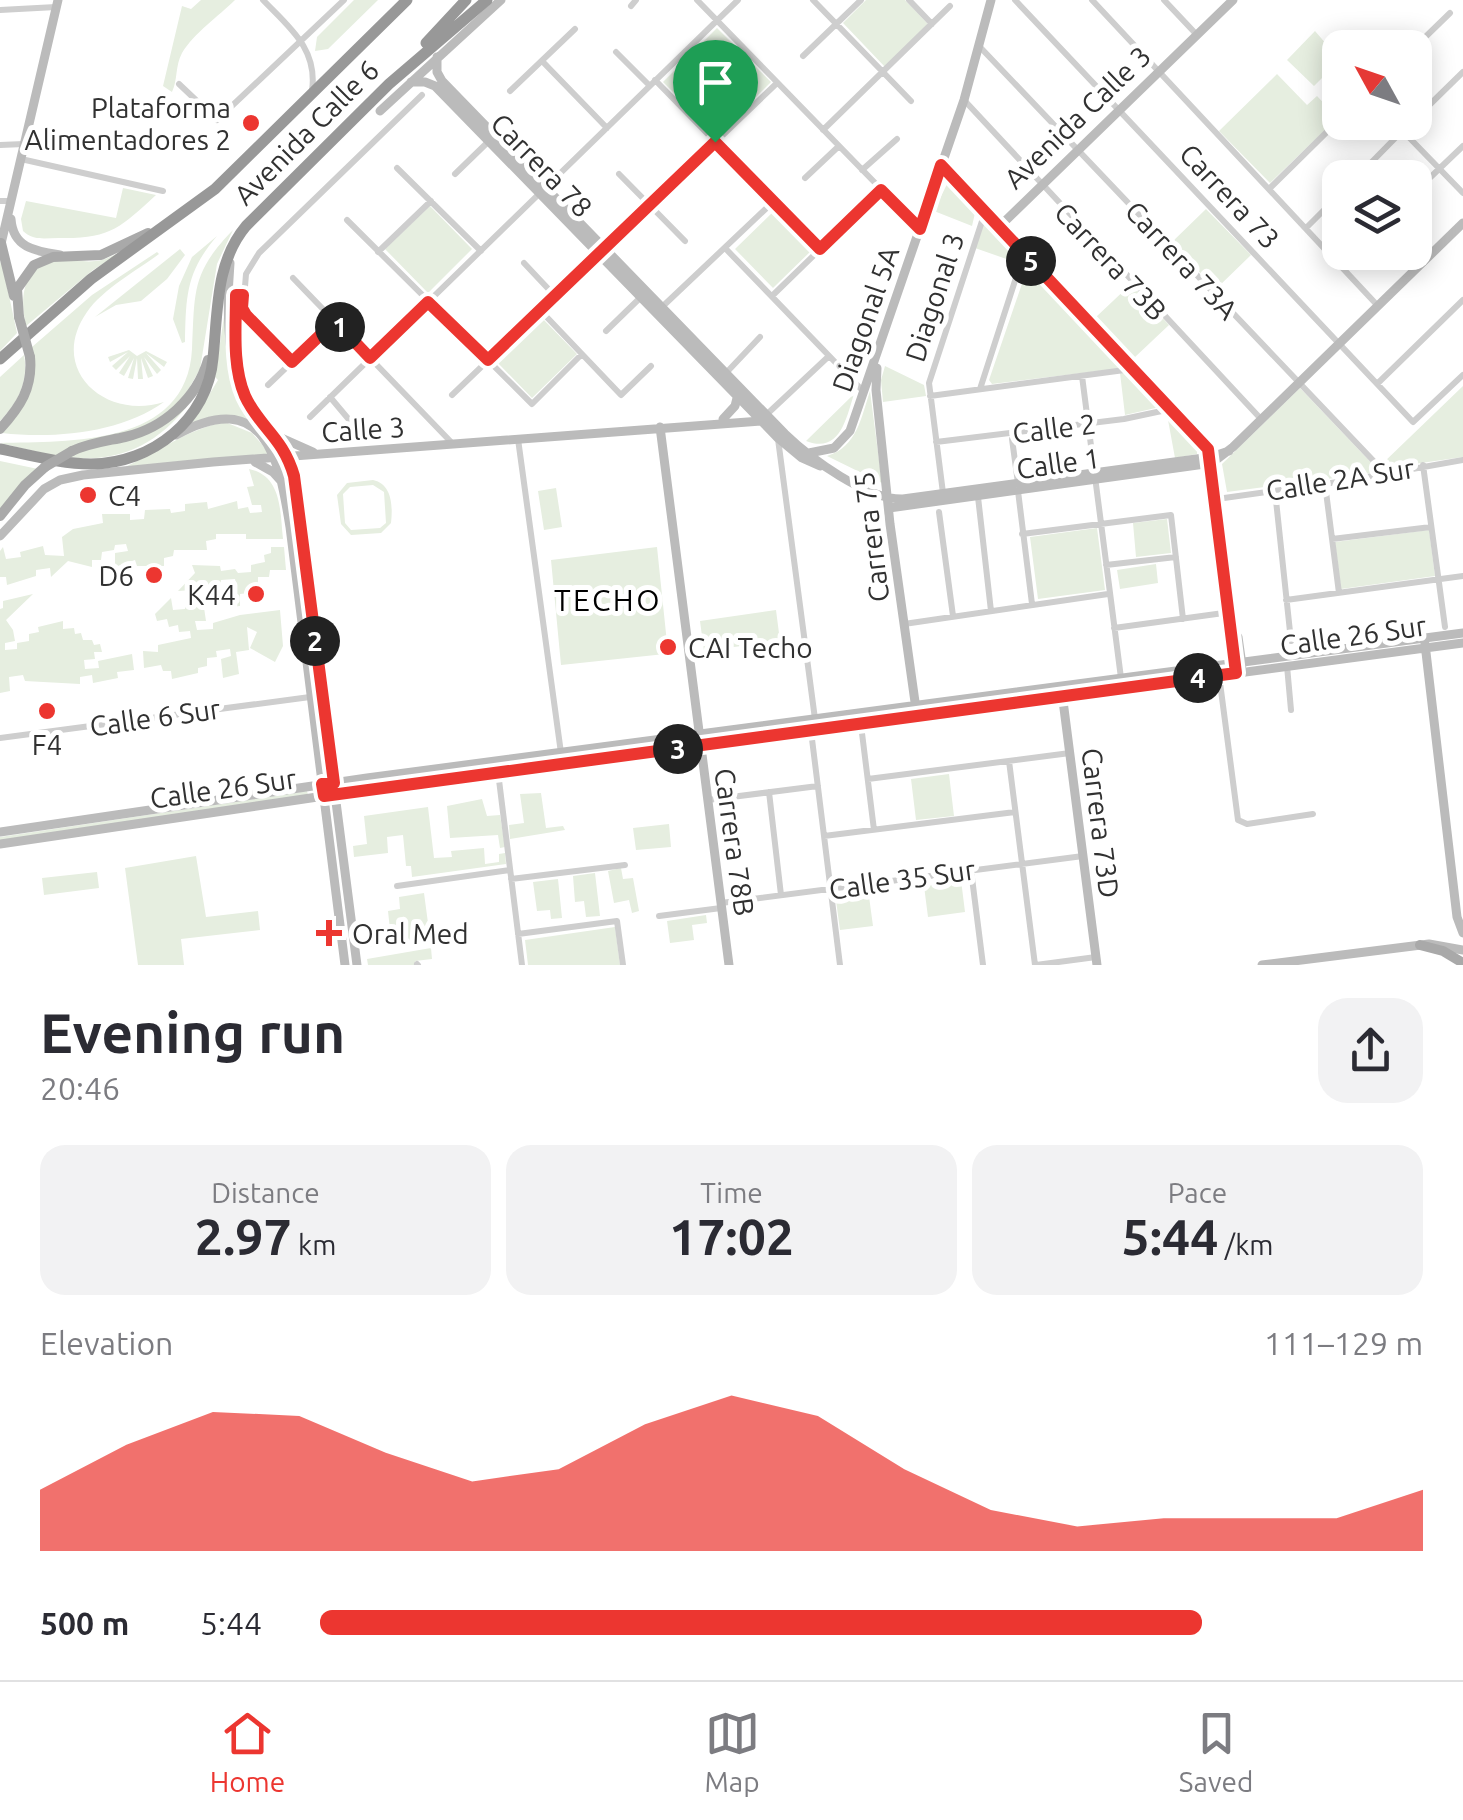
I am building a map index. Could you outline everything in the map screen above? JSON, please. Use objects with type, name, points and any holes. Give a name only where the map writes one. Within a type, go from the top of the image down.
[{"type":"highway","name":"Avenida Calle 6","points":[[170,222],[223,182],[407,0]]},
{"type":"highway","points":[[389,84],[466,0]]},
{"type":"highway","name":"Avenida Calle 6","points":[[216,331],[224,265],[246,226],[389,84],[486,0]]},
{"type":"highway","points":[[0,358],[76,290],[170,222]]},
{"type":"highway","points":[[0,449],[97,464],[159,446],[182,426],[205,391],[216,331]]},
{"type":"main road","points":[[18,312],[17,289],[27,271],[48,258],[106,253],[170,222]]},
{"type":"main road","points":[[0,245],[30,358],[25,396],[1,428]]},
{"type":"main road","points":[[0,516],[25,485],[72,451],[144,432],[178,409],[203,375],[216,331]]},
{"type":"main road","points":[[1420,945],[1443,951],[1463,964]]},
{"type":"street","points":[[263,0],[302,41],[313,66],[310,97]]},
{"type":"street","points":[[179,84],[216,120],[344,0]]},
{"type":"street","points":[[392,124],[380,111],[501,0]]},
{"type":"street","points":[[697,0],[920,229]]},
{"type":"street","points":[[310,416],[738,0]]},
{"type":"street","points":[[813,0],[911,101]]},
{"type":"street","points":[[804,56],[861,0]]},
{"type":"street","points":[[909,0],[932,24]]},
{"type":"street","name":"Diagonal 5A","points":[[806,453],[828,451],[844,440],[879,350],[964,100],[992,0]]},
{"type":"street","name":"Carrera 73","points":[[1015,0],[1414,422],[1463,375]]},
{"type":"street","points":[[1092,0],[1322,245]]},
{"type":"street","points":[[1164,0],[1197,35]]},
{"type":"street","name":"Avenida Calle 3","points":[[999,227],[1233,0]]},
{"type":"street","points":[[0,10],[57,3],[24,144],[5,201],[0,245]]},
{"type":"street","points":[[823,130],[950,6]]},
{"type":"street","points":[[1432,30],[1450,12]]},
{"type":"street","points":[[510,91],[575,29]]},
{"type":"street","name":"Carrera 73A","points":[[979,46],[1386,474]]},
{"type":"street","points":[[616,52],[715,142],[820,249]]},
{"type":"street","name":"Carrera 78","points":[[438,57],[439,78],[491,139]]},
{"type":"street","points":[[542,61],[607,128]]},
{"type":"street","points":[[1432,102],[1463,72]]},
{"type":"street","name":"Carrera 78","points":[[411,82],[435,86],[491,139],[659,311],[726,373],[761,417]]},
{"type":"street","points":[[452,395],[777,82]]},
{"type":"street","points":[[246,399],[238,364],[240,295],[254,259],[422,95]]},
{"type":"street","name":"Carrera 73B","points":[[964,100],[1261,419]]},
{"type":"street","points":[[1269,189],[1322,137]]},
{"type":"street","points":[[455,174],[491,139]]},
{"type":"street","points":[[862,170],[897,139]]},
{"type":"street","points":[[1374,160],[1393,140]]},
{"type":"street","points":[[1411,140],[1463,192]]},
{"type":"street","points":[[0,145],[24,144]]},
{"type":"street","points":[[805,178],[839,146]]},
{"type":"street","points":[[1432,176],[1463,146]]},
{"type":"street","points":[[20,159],[163,191]]},
{"type":"street","points":[[941,165],[1203,442],[1211,460],[1239,668]]},
{"type":"street","points":[[397,168],[480,251]]},
{"type":"street","points":[[618,174],[685,241]]},
{"type":"street","points":[[772,296],[881,190]]},
{"type":"street","points":[[5,201],[18,242],[33,250],[63,256]]},
{"type":"street","points":[[378,252],[430,201]]},
{"type":"street","points":[[659,311],[774,201]]},
{"type":"street","name":"Diagonal 3","points":[[943,493],[931,377],[985,212]]},
{"type":"street","points":[[1306,228],[1322,212]]},
{"type":"street","points":[[346,220],[532,404],[582,354]]},
{"type":"street","name":"Calle 1","points":[[888,503],[984,496],[1018,487],[1211,460],[1229,451],[1463,222]]},
{"type":"street","points":[[232,245],[229,294],[237,381],[288,457],[296,490],[345,965]]},
{"type":"street","points":[[725,248],[863,391]]},
{"type":"street","points":[[980,389],[1024,253]]},
{"type":"street","points":[[524,264],[556,296]]},
{"type":"street","points":[[1345,270],[1378,306]]},
{"type":"street","points":[[293,278],[453,444]]},
{"type":"street","points":[[240,295],[243,312],[292,362]]},
{"type":"street","points":[[606,330],[643,295]]},
{"type":"street","points":[[1377,384],[1463,300]]},
{"type":"street","points":[[540,310],[621,394],[652,366]]},
{"type":"street","name":"Carrera 78","points":[[659,311],[738,398],[761,417]]},
{"type":"street","points":[[268,386],[335,321]]},
{"type":"street","points":[[726,373],[760,337]]},
{"type":"street","name":"Carrera 75","points":[[879,350],[876,390],[917,712]]},
{"type":"street","points":[[761,417],[829,356]]},
{"type":"street","points":[[930,396],[1133,370]]},
{"type":"street","points":[[1082,376],[1122,678]]},
{"type":"street","points":[[330,398],[356,428],[354,434]]},
{"type":"street","points":[[723,419],[738,398]]},
{"type":"street","name":"Calle 2","points":[[936,442],[1088,424],[1171,409]]},
{"type":"street","points":[[761,417],[802,458],[827,468]]},
{"type":"street","points":[[761,417],[827,468],[888,503]]},
{"type":"street","name":"Calle 3","points":[[693,424],[761,417]]},
{"type":"street","name":"Calle 3","points":[[0,536],[38,494],[68,478],[761,417]]},
{"type":"street","points":[[159,446],[205,421],[227,419],[258,432],[276,458],[283,484],[310,697],[357,965]]},
{"type":"street","name":"Carrera 78B","points":[[660,427],[728,965]]},
{"type":"street","points":[[275,434],[301,448],[331,454]]},
{"type":"street","points":[[778,438],[815,719]]},
{"type":"street","points":[[518,439],[561,752]]},
{"type":"street","points":[[1012,439],[1032,604]]},
{"type":"street","points":[[247,460],[268,468],[283,484]]},
{"type":"street","name":"Calle 2A Sur","points":[[1216,499],[1463,460]]},
{"type":"street","points":[[1422,466],[1445,627]]},
{"type":"street","points":[[1326,484],[1339,593]]},
{"type":"street","points":[[1275,491],[1291,641]]},
{"type":"street","name":"Calle 1","points":[[888,503],[943,493],[984,496]]},
{"type":"street","points":[[984,496],[991,611]]},
{"type":"street","points":[[938,512],[954,616]]},
{"type":"street","points":[[1022,534],[1171,515],[1183,619]]},
{"type":"street","points":[[1332,540],[1431,526]]},
{"type":"street","points":[[1106,566],[1176,557]]},
{"type":"street","points":[[1286,600],[1463,576]]},
{"type":"street","points":[[904,624],[1108,594]]},
{"type":"street","points":[[1114,628],[1231,612]]},
{"type":"street","name":"Calle 26 Sur","points":[[0,844],[561,752],[861,725],[1061,686],[1287,666],[1463,633]]},
{"type":"street","points":[[1425,643],[1457,917],[1463,933]]},
{"type":"street","name":"Calle 26 Sur","points":[[0,832],[498,772],[815,719],[1063,698],[1219,676],[1239,668],[1425,643],[1463,643]]},
{"type":"street","points":[[1287,666],[1291,710]]},
{"type":"street","points":[[1219,676],[1240,822],[1313,814]]},
{"type":"street","name":"Carrera 73D","points":[[1061,686],[1096,961]]},
{"type":"street","points":[[1066,724],[1082,695]]},
{"type":"street","name":"Calle 6 Sur","points":[[0,738],[310,697]]},
{"type":"street","points":[[861,725],[874,830]]},
{"type":"street","points":[[811,731],[840,965]]},
{"type":"street","points":[[868,779],[1070,753]]},
{"type":"street","points":[[1009,760],[1035,965],[1096,961]]},
{"type":"street","points":[[498,772],[522,965]]},
{"type":"street","points":[[707,800],[818,786]]},
{"type":"street","points":[[770,792],[781,896]]},
{"type":"street","points":[[824,836],[1015,812]]},
{"type":"street","name":"Calle 35 Sur","points":[[659,916],[1083,856]]},
{"type":"street","points":[[512,880],[625,864]]},
{"type":"street","points":[[397,886],[510,870]]},
{"type":"street","points":[[971,870],[983,965]]},
{"type":"street","points":[[518,934],[618,921],[623,965]]},
{"type":"street","points":[[1262,965],[1420,945],[1444,944],[1463,950]]},
{"type":"shaded area","points":[[201,0],[235,0],[182,53],[172,92],[163,86],[182,6],[191,9]]},
{"type":"shaded area","points":[[354,0],[378,0],[328,49],[315,51],[317,37]]},
{"type":"shaded area","points":[[866,0],[905,0],[928,24],[885,67],[843,23]]},
{"type":"shaded area","points":[[717,28],[771,82],[717,136],[663,82]]},
{"type":"shaded area","points":[[1315,31],[1322,39],[1322,78],[1314,86],[1287,60]]},
{"type":"shaded area","points":[[1277,74],[1307,105],[1317,96],[1322,101],[1322,133],[1270,183],[1219,131]]},
{"type":"shaded area","points":[[947,184],[975,213],[972,226],[934,211]]},
{"type":"shaded area","points":[[123,188],[156,195],[133,216],[103,234],[44,238],[23,231],[21,219],[26,201],[116,218]]},
{"type":"shaded area","points":[[430,206],[472,249],[428,293],[385,249]]},
{"type":"shaded area","points":[[1206,209],[1251,255],[1216,289],[1171,243]]},
{"type":"shaded area","points":[[775,210],[813,249],[773,288],[735,249]]},
{"type":"shaded area","points":[[984,221],[1017,256],[1015,262],[975,248]]},
{"type":"shaded area","points":[[233,230],[217,264],[200,369],[183,399],[138,430],[55,456],[0,443],[58,441],[120,432],[147,421],[170,405],[185,381],[202,272]]},
{"type":"shaded area","points":[[217,236],[194,273],[182,343],[173,319],[179,286],[192,257]]},
{"type":"shaded area","points":[[131,246],[93,270],[26,326],[25,286],[35,270],[54,261],[102,260]]},
{"type":"shaded area","points":[[180,249],[185,255],[167,279],[141,301],[116,305],[95,317]]},
{"type":"shaded area","points":[[157,252],[87,312],[76,333],[74,353],[78,371],[88,386],[103,397],[142,406],[164,402],[108,427],[65,434],[2,433],[28,394],[33,372],[32,347],[92,295]]},
{"type":"shaded area","points":[[1,258],[17,333],[0,351],[0,265]]},
{"type":"shaded area","points":[[1030,270],[1124,368],[992,384],[989,380],[1026,272]]},
{"type":"shaded area","points":[[1131,284],[1169,325],[1134,358],[1096,317]]},
{"type":"shaded area","points":[[227,296],[234,387],[265,434],[250,422],[192,423],[218,380],[215,377]]},
{"type":"shaded area","points":[[541,317],[577,354],[532,398],[496,361]]},
{"type":"shaded area","points":[[129,350],[137,356],[146,351],[167,362],[164,367],[146,353],[161,370],[157,374],[144,357],[153,376],[148,378],[141,358],[143,379],[138,379],[137,358],[133,379],[128,378],[134,358],[124,376],[119,373],[130,356],[116,370],[112,366],[128,352],[110,362],[108,357]]},
{"type":"shaded area","points":[[24,355],[21,391],[0,421],[0,377]]},
{"type":"shaded area","points":[[885,366],[924,385],[926,396],[883,402],[881,380]]},
{"type":"shaded area","points":[[1120,373],[1130,373],[1160,407],[1125,415]]},
{"type":"shaded area","points":[[1463,386],[1463,457],[1386,468],[1382,464]]},
{"type":"shaded area","points":[[1300,388],[1380,472],[1227,492],[1222,464]]},
{"type":"shaded area","points":[[870,391],[882,483],[827,456],[851,439]]},
{"type":"shaded area","points":[[854,394],[834,438],[827,443],[806,441]]},
{"type":"shaded area","points":[[193,398],[169,426],[140,446],[108,457],[70,457],[86,449],[134,438]]},
{"type":"shaded area","points":[[1173,419],[1197,446],[1197,454],[1175,458],[1168,420]]},
{"type":"shaded area","points":[[225,422],[252,433],[271,455],[125,467],[186,435]]},
{"type":"shaded area","points":[[0,461],[38,469],[0,512]]},
{"type":"shaded area","points":[[249,469],[268,479],[273,487],[280,506],[283,539],[216,534],[216,539],[206,541],[207,550],[174,550],[173,556],[164,558],[164,566],[137,566],[135,560],[115,567],[115,553],[128,551],[126,544],[115,545],[114,550],[102,552],[101,560],[92,560],[92,567],[68,561],[51,577],[50,568],[36,570],[36,576],[7,585],[6,577],[0,577],[3,547],[6,559],[21,557],[20,552],[43,546],[45,555],[64,556],[62,537],[73,529],[103,523],[102,514],[130,514],[130,520],[144,519],[145,510],[170,509],[171,513],[185,511],[185,504],[207,502],[208,509],[237,501],[238,509],[248,507],[250,513],[262,512],[261,505],[252,505],[247,487],[254,486]]},
{"type":"shaded area","points":[[373,480],[388,491],[391,523],[381,533],[351,535],[341,524],[337,495],[347,483]],"holes":[[[373,485],[384,492],[386,523],[380,528],[351,530],[345,523],[343,494],[350,487]]]},
{"type":"shaded area","points":[[556,488],[562,527],[544,530],[538,491]]},
{"type":"shaded area","points":[[1167,519],[1171,553],[1136,557],[1133,523]]},
{"type":"shaded area","points":[[1097,528],[1105,590],[1038,599],[1030,537]]},
{"type":"shaded area","points":[[1429,530],[1435,576],[1341,589],[1335,542]]},
{"type":"shaded area","points":[[271,547],[284,547],[286,570],[270,570],[269,577],[258,577],[258,585],[249,586],[249,593],[240,594],[240,606],[230,607],[228,590],[237,588],[235,579],[221,580],[221,588],[178,591],[195,573],[192,565],[251,572],[251,565],[265,562],[264,555],[271,553]]},
{"type":"shaded area","points":[[657,547],[665,654],[561,665],[551,560]]},
{"type":"shaded area","points":[[1156,564],[1158,583],[1120,589],[1117,570]]},
{"type":"shaded area","points":[[33,594],[6,620],[15,641],[5,643],[5,650],[17,649],[17,643],[29,641],[29,634],[39,632],[38,627],[63,621],[63,629],[74,628],[83,640],[100,644],[102,652],[94,652],[95,659],[84,660],[85,669],[99,668],[98,661],[132,654],[134,670],[117,672],[118,678],[93,683],[92,675],[80,677],[80,684],[25,681],[23,675],[9,677],[10,691],[0,693],[0,609],[3,601]]},
{"type":"shaded area","points":[[171,598],[173,610],[185,609],[185,603],[203,601],[206,621],[195,621],[197,630],[213,629],[213,623],[240,615],[280,610],[283,646],[275,662],[250,648],[257,632],[247,627],[249,650],[236,652],[239,674],[223,678],[221,659],[231,656],[230,649],[216,651],[217,657],[207,658],[207,666],[198,668],[198,673],[172,679],[171,671],[163,671],[161,665],[144,668],[143,651],[158,652],[158,645],[191,638],[190,631],[179,632],[178,625],[169,627],[167,619],[157,621],[155,614]]},
{"type":"shaded area","points":[[776,610],[780,641],[704,651],[700,621]]},
{"type":"shaded area","points":[[678,740],[679,745],[348,789],[348,785]]},
{"type":"shaded area","points":[[949,774],[954,816],[916,820],[911,779]]},
{"type":"shaded area","points":[[307,791],[308,795],[0,841],[0,837]]},
{"type":"shaded area","points":[[541,793],[546,828],[563,826],[565,830],[510,839],[509,825],[524,823],[520,794]]},
{"type":"shaded area","points":[[482,799],[487,816],[500,815],[505,847],[500,848],[498,835],[450,838],[447,806]]},
{"type":"shaded area","points":[[428,807],[434,858],[452,857],[451,851],[484,848],[485,864],[499,862],[499,854],[505,853],[506,864],[412,877],[411,866],[406,866],[403,835],[387,837],[388,853],[354,857],[353,846],[367,844],[364,816]]},
{"type":"shaded area","points":[[669,824],[671,847],[636,850],[633,828]]},
{"type":"shaded area","points":[[196,856],[206,917],[258,911],[260,930],[181,939],[184,965],[138,965],[125,868]]},
{"type":"shaded area","points":[[621,868],[623,879],[633,878],[639,911],[632,913],[629,900],[614,903],[608,871]]},
{"type":"shaded area","points":[[97,872],[99,888],[44,895],[42,878]]},
{"type":"shaded area","points":[[595,873],[600,916],[586,917],[584,901],[575,902],[573,876]]},
{"type":"shaded area","points":[[558,879],[562,918],[551,919],[550,910],[537,911],[533,882]]},
{"type":"shaded area","points":[[961,880],[965,912],[928,917],[924,886]]},
{"type":"shaded area","points":[[868,889],[873,926],[840,930],[835,893]]},
{"type":"shaded area","points":[[424,893],[430,938],[366,947],[365,934],[390,930],[388,911],[400,909],[399,897]]},
{"type":"shaded area","points":[[706,915],[707,923],[692,925],[694,940],[670,943],[667,921]]},
{"type":"shaded area","points":[[615,927],[620,965],[528,965],[525,940]]},
{"type":"shaded area","points":[[431,948],[432,959],[415,961],[415,965],[368,965],[367,959]]},
{"type":"place","name":"Plataforma Alimentadores 2","points":[[251,123]]},
{"type":"place","name":"C4","points":[[88,495]]},
{"type":"place","name":"D6","points":[[154,575]]},
{"type":"place","name":"K44","points":[[256,594]]},
{"type":"place","name":"CAI Techo","points":[[668,647]]},
{"type":"place","name":"F4","points":[[47,711]]},
{"type":"place","name":"Oral Med","points":[[329,933]]},
{"type":"district","name":"TECHO","points":[[608,600]]},
{"type":"route","points":[[715,142],[820,249],[881,190],[920,229],[941,165],[1208,449],[1236,673],[324,796],[322,784],[334,783],[294,476],[282,445],[246,399],[242,388],[236,295],[243,295],[246,315],[292,362],[335,321],[370,358],[428,302],[488,360],[715,142]]}]
